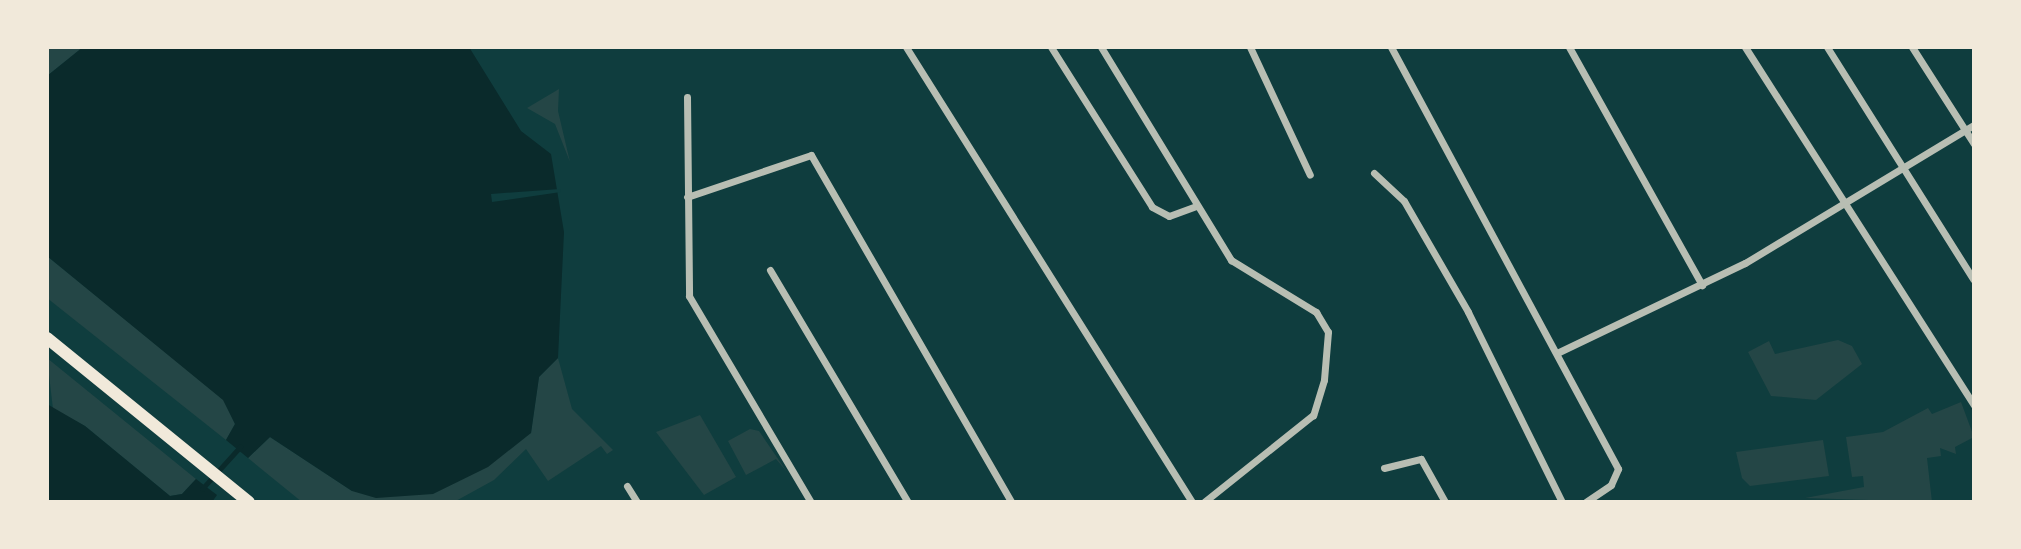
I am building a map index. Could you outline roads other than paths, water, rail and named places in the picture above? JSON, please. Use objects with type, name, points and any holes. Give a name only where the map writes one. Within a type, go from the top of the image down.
[{"type":"main road","points":[[47,338],[245,498]]},
{"type":"street","points":[[906,47],[1192,502]]},
{"type":"street","points":[[1051,47],[1152,207],[1170,216],[1196,206]]},
{"type":"street","points":[[1101,47],[1196,206],[1238,268],[1316,312],[1329,335],[1312,415],[1204,502]]},
{"type":"street","points":[[1250,47],[1310,176]]},
{"type":"street","points":[[1391,47],[1559,352],[1618,470],[1611,485],[1587,502]]},
{"type":"street","points":[[1569,47],[1702,285]]},
{"type":"street","points":[[1745,47],[1974,405]]},
{"type":"street","points":[[1827,47],[1974,280]]},
{"type":"street","points":[[1912,47],[1974,144]]},
{"type":"street","points":[[687,97],[688,288],[695,310],[811,502]]},
{"type":"street","points":[[1559,352],[1702,285],[1844,205],[1974,125]]},
{"type":"street","points":[[687,197],[811,155],[1011,502]]},
{"type":"street","points":[[1374,173],[1404,201],[1468,312],[1562,502]]},
{"type":"street","points":[[770,270],[908,502]]},
{"type":"street","points":[[1384,468],[1421,459],[1444,502]]},
{"type":"street","points":[[627,486],[637,502]]},
{"type":"waterway","points":[[202,489],[240,447]]}]
